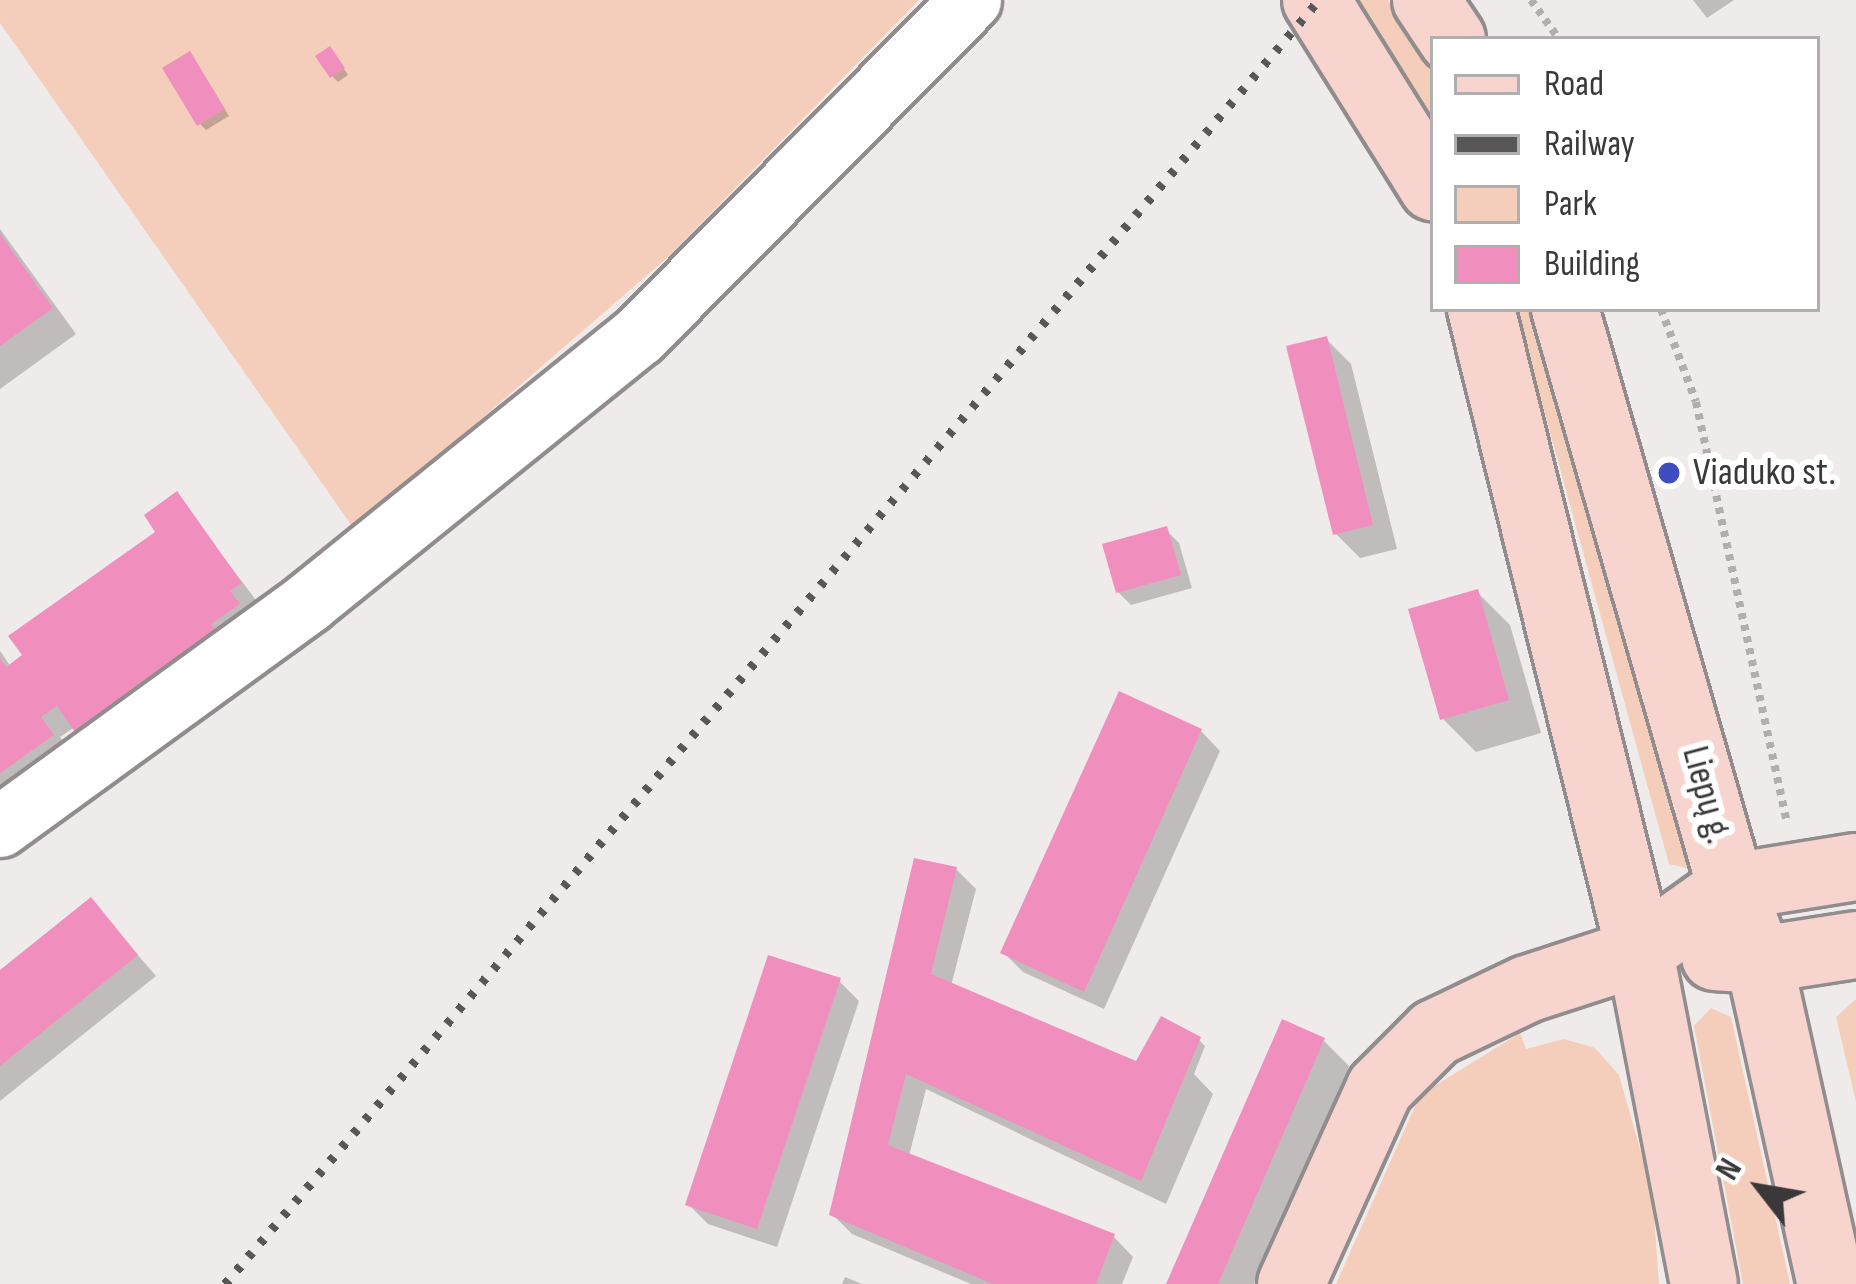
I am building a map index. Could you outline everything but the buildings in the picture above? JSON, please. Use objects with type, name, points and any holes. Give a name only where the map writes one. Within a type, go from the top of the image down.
[{"type":"main road","points":[[1316,0],[1430,182]]},
{"type":"main road","points":[[1426,0],[1450,36]]},
{"type":"main road","points":[[1482,312],[1640,952],[1704,1284]]},
{"type":"main road","name":"Liepų g.","points":[[1566,312],[1759,883],[1759,960],[1832,1284]]},
{"type":"main road","points":[[1291,1284],[1351,1144],[1402,1059],[1470,1013],[1640,952],[1759,883],[1856,867]]},
{"type":"main road","points":[[1640,952],[1759,960],[1856,945]]},
{"type":"street","points":[[0,827],[308,603],[638,335],[971,0]]},
{"type":"path","points":[[1531,0],[1557,36]]},
{"type":"path","points":[[1661,312],[1696,402],[1787,824],[1759,883]]},
{"type":"green space","points":[[0,0],[919,0],[668,257],[354,529],[0,23]]},
{"type":"green space","points":[[1352,0],[1388,0],[1420,48],[1430,64],[1430,118]]},
{"type":"green space","points":[[1517,312],[1542,312],[1695,855],[1690,869],[1669,864]]},
{"type":"green space","points":[[1856,999],[1856,1102],[1836,1017]]},
{"type":"green space","points":[[1711,1008],[1731,1017],[1790,1284],[1743,1284],[1694,1026]]},
{"type":"green space","points":[[1520,1033],[1526,1049],[1564,1039],[1595,1048],[1619,1075],[1652,1191],[1659,1284],[1336,1284],[1420,1095]]},
{"type":"railway","points":[[225,1284],[1319,0]]},
{"type":"place","name":"Viaduko st.","points":[[1669,473]]}]
